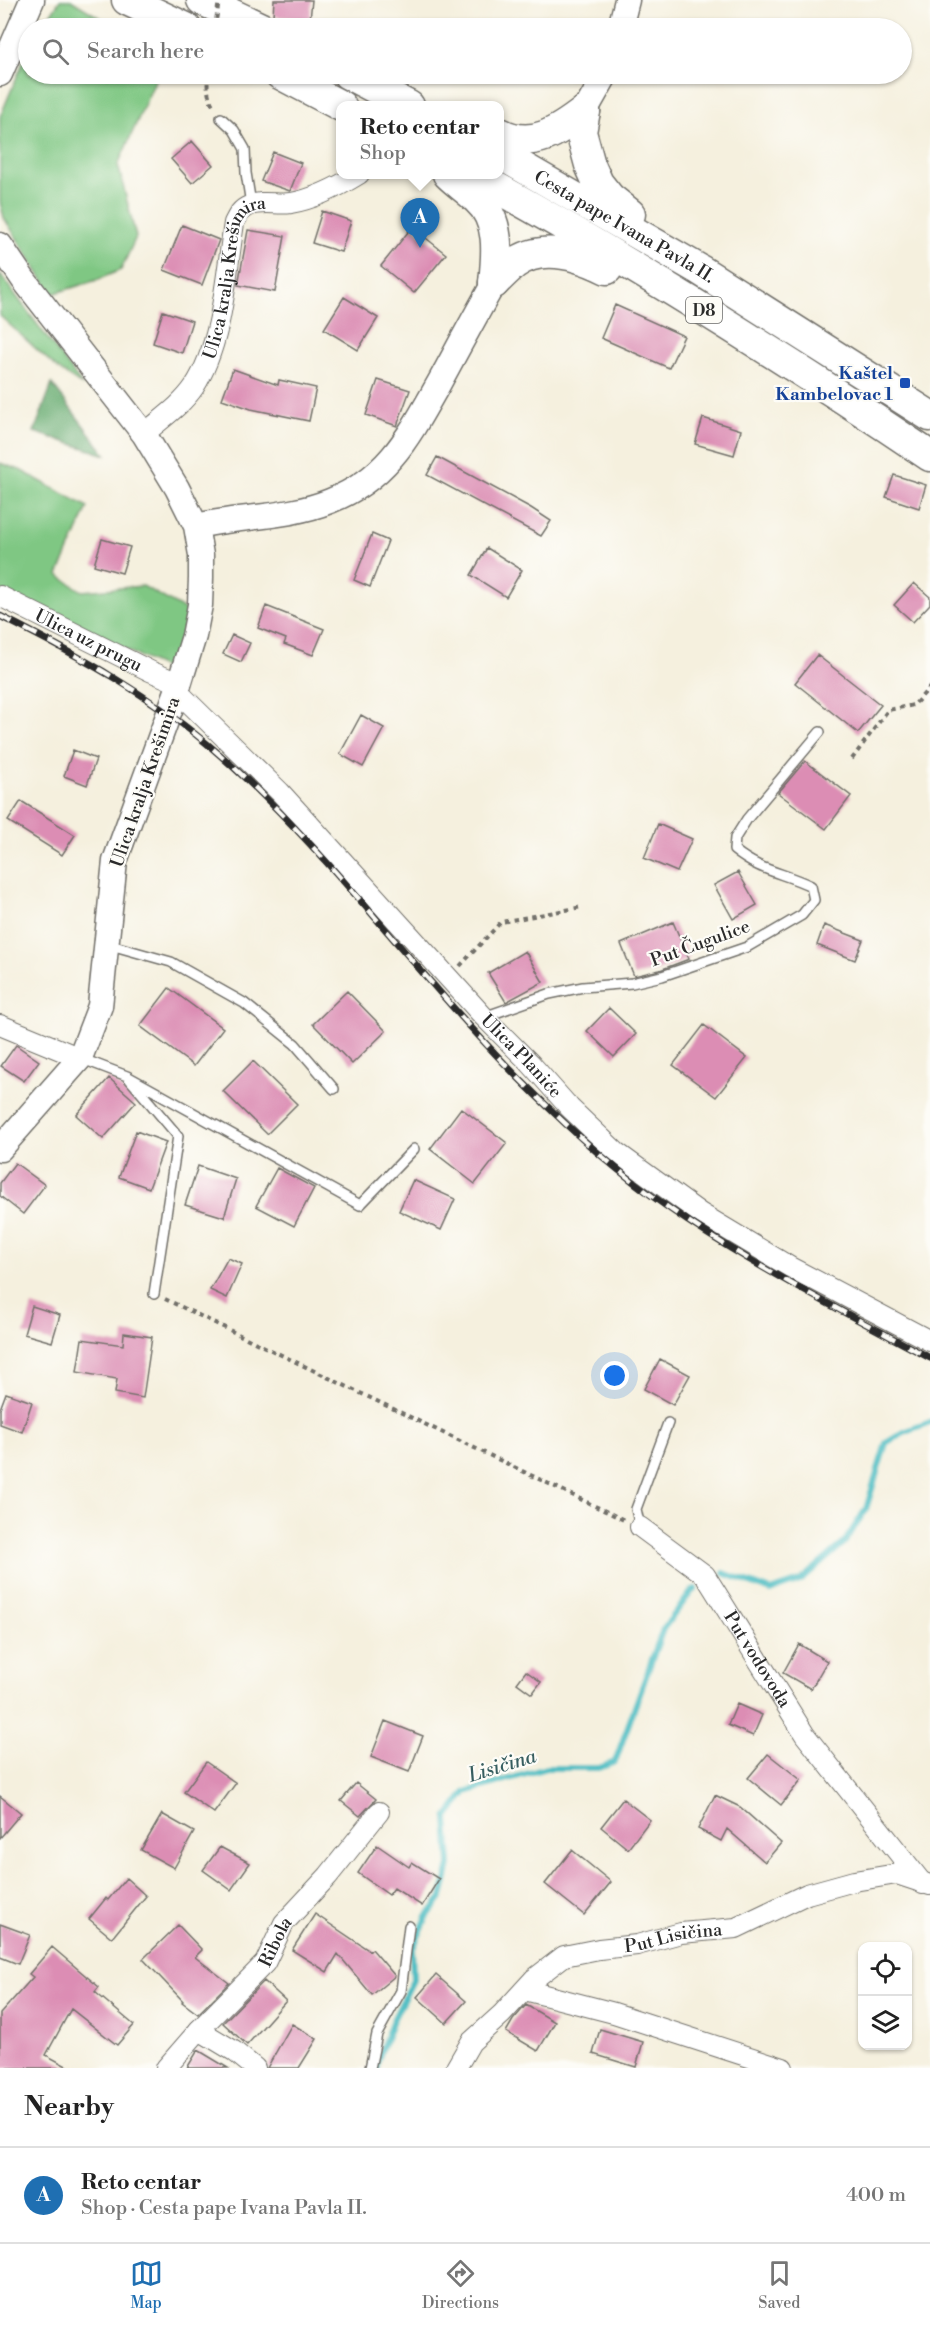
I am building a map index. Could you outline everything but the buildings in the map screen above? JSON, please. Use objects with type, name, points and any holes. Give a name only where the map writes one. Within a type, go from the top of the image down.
[{"type":"main road","points":[[127,0],[165,18]]},
{"type":"main road","points":[[202,0],[240,18]]},
{"type":"main road","points":[[299,84],[336,102]]},
{"type":"main road","points":[[368,84],[401,101]]},
{"type":"main road","points":[[504,136],[526,142],[562,128],[585,111]]},
{"type":"main road","points":[[585,111],[581,132],[583,146],[598,183],[610,198],[642,226],[653,242]]},
{"type":"main road","name":"Cesta pape Ivana Pavla II.","points":[[504,156],[653,242],[930,416]]},
{"type":"main road","points":[[454,179],[478,200],[489,214],[496,236],[494,283]]},
{"type":"main road","name":"Cesta pape Ivana Pavla II.","points":[[481,179],[653,278],[828,387],[930,456]]},
{"type":"main road","points":[[494,283],[516,263],[533,255],[553,252],[573,254],[615,274],[634,278],[653,278]]},
{"type":"street","points":[[623,18],[627,0]]},
{"type":"street","points":[[0,74],[18,32]]},
{"type":"street","points":[[585,111],[600,84]]},
{"type":"street","name":"Ulica kralja Krešimira","points":[[144,434],[180,404],[194,386],[209,356],[217,334],[234,223],[238,215],[251,204],[290,203],[314,197],[349,179]]},
{"type":"street","name":"Ulica kralja Krešimira","points":[[0,245],[23,279],[144,434],[177,488],[196,526],[201,555],[200,605],[194,636],[115,861],[100,1006],[80,1058],[0,1149]]},
{"type":"street","points":[[196,526],[220,520],[301,510],[331,501],[355,489],[381,469],[407,441],[494,283]]},
{"type":"street","name":"Ulica uz prugu","points":[[0,596],[178,687]]},
{"type":"street","name":"Ulica Planiće","points":[[178,687],[335,851],[484,1017],[530,1063],[570,1108],[616,1152],[700,1213],[790,1267],[930,1341]]},
{"type":"street","points":[[0,1025],[80,1058]]},
{"type":"street","name":"Put vodovoda","points":[[640,1527],[705,1575],[805,1735],[927,1887]]},
{"type":"street","name":"Ribola","points":[[166,2068],[199,2030],[265,1963],[284,1923],[328,1876],[379,1812]]},
{"type":"street","name":"Put Lisičina","points":[[456,2068],[471,2042],[502,2014],[534,1979],[564,1956],[637,1945],[681,1933],[736,1928],[807,1894],[854,1881],[897,1874],[927,1887]]},
{"type":"street","points":[[525,1990],[614,2013],[783,2068]]},
{"type":"street","points":[[199,2030],[234,2051],[255,2068]]},
{"type":"lane","points":[[221,118],[234,130],[245,149],[251,204]]},
{"type":"lane","name":"Put Čugulice","points":[[484,1017],[549,994],[583,987],[632,983],[662,976],[747,947],[802,915],[814,900],[811,886],[790,876],[767,871],[747,861],[734,850],[735,838],[747,819],[820,732]]},
{"type":"lane","points":[[106,944],[171,962],[244,1004],[295,1044],[334,1089]]},
{"type":"lane","points":[[80,1058],[128,1076],[360,1205],[414,1149]]},
{"type":"lane","points":[[128,1076],[178,1136],[154,1294]]},
{"type":"lane","points":[[640,1527],[636,1509],[668,1423]]},
{"type":"lane","points":[[370,2068],[377,2034],[401,1990],[410,1926]]},
{"type":"path","points":[[216,18],[219,0]]},
{"type":"path","points":[[207,84],[209,99],[221,118]]},
{"type":"path","points":[[852,759],[888,710],[914,705],[930,687]]},
{"type":"path","points":[[449,978],[501,922],[582,907]]},
{"type":"path","points":[[154,1294],[640,1527]]},
{"type":"green space","points":[[60,0],[71,0],[101,18],[48,18]]},
{"type":"green space","points":[[18,74],[18,84],[154,84],[118,165],[136,237],[121,270],[52,294],[4,218],[0,202],[0,117]]},
{"type":"green space","points":[[0,274],[83,386],[58,369],[0,316]]},
{"type":"green space","points":[[52,384],[106,455],[34,432]]},
{"type":"green space","points":[[0,463],[20,470],[88,507],[58,575],[82,591],[143,586],[189,612],[172,668],[168,670],[0,590]]},
{"type":"waterway","points":[[724,1573],[771,1591],[800,1581],[844,1543],[866,1509],[886,1443],[904,1432],[930,1422]]},
{"type":"waterway","name":"Lisičina","points":[[377,2068],[377,2062],[392,2022],[413,1980],[412,1950],[427,1917],[442,1897],[450,1865],[447,1817],[466,1792],[546,1768],[599,1768],[615,1762],[663,1629],[695,1589]]},
{"type":"railway","points":[[0,616],[58,646],[141,695],[168,713],[219,754],[305,839],[505,1064],[581,1138],[633,1182],[688,1221],[747,1258],[930,1358]]},
{"type":"place","name":"Reto centar","points":[[420,248]]},
{"type":"place","name":"Kaštel Kambelovac 1","points":[[905,383]]}]
